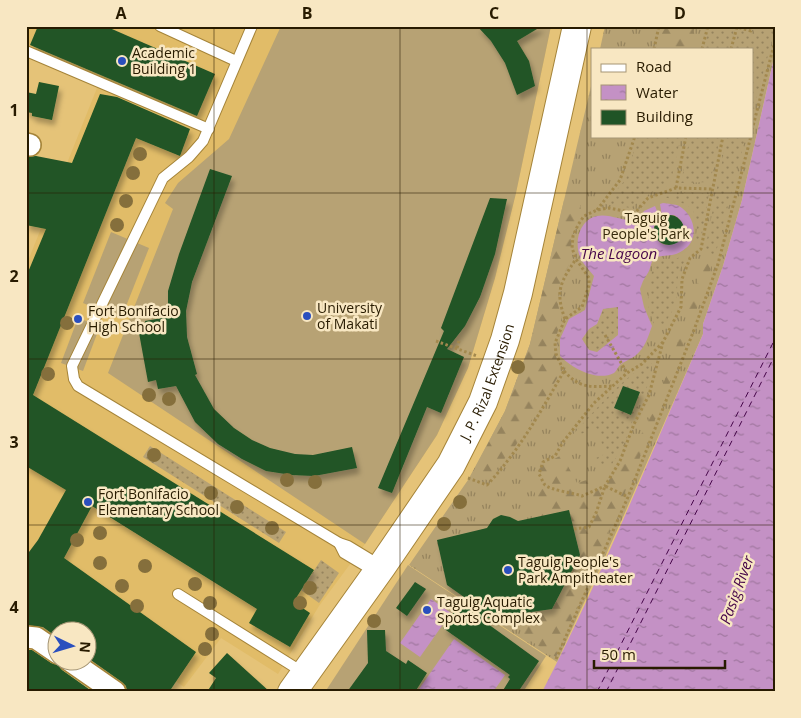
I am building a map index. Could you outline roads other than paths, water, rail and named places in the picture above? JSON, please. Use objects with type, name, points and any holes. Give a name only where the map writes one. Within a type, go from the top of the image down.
[{"type":"main road","name":"J. P. Rizal Extension","points":[[298,683],[380,570],[451,465],[483,402],[505,340],[518,293],[578,26]]},
{"type":"street","points":[[26,636],[36,638],[48,646]]},
{"type":"street","points":[[83,670],[115,692]]},
{"type":"lane","points":[[160,26],[236,61]]},
{"type":"lane","points":[[252,26],[203,141],[189,157],[163,178],[72,366],[74,379],[78,386],[339,543],[348,546],[380,570]]},
{"type":"lane","points":[[26,51],[209,129]]},
{"type":"lane","points":[[178,594],[298,683]]},
{"type":"water","name":"Pasig River","points":[[775,53],[775,692],[542,692],[606,559],[703,334],[703,324],[723,266],[742,200]]},
{"type":"water","name":"The Lagoon","points":[[660,204],[676,205],[685,210],[694,228],[692,241],[688,247],[674,254],[653,258],[649,271],[643,281],[640,289],[644,307],[652,326],[646,342],[638,353],[621,364],[614,373],[600,376],[578,369],[560,356],[560,339],[569,319],[585,310],[594,276],[579,255],[579,234],[585,223],[591,218],[602,215],[634,221],[639,220],[644,211],[655,206],[660,218],[655,224],[654,235],[662,244],[674,244],[681,239],[683,226],[674,215],[662,216]],"holes":[[[618,307],[618,335],[597,352],[589,350],[582,339],[589,329],[597,324],[603,309]]]},
{"type":"water","points":[[431,599],[451,613],[420,657],[400,643]]},
{"type":"water","points":[[454,639],[505,675],[493,692],[417,692]]},
{"type":"place","name":"Academic Building 1","points":[[122,61]]},
{"type":"place","name":"University of Makati","points":[[307,316]]},
{"type":"place","name":"Fort Bonifacio High School","points":[[78,319]]},
{"type":"place","name":"Fort Bonifacio Elementary School","points":[[88,502]]},
{"type":"place","name":"Taguig People's Park Ampitheater","points":[[508,570]]},
{"type":"place","name":"Taguig Aquatic Sports Complex","points":[[427,610]]},
{"type":"park label","name":"Taguig People's Park","points":[[646,226]]}]
